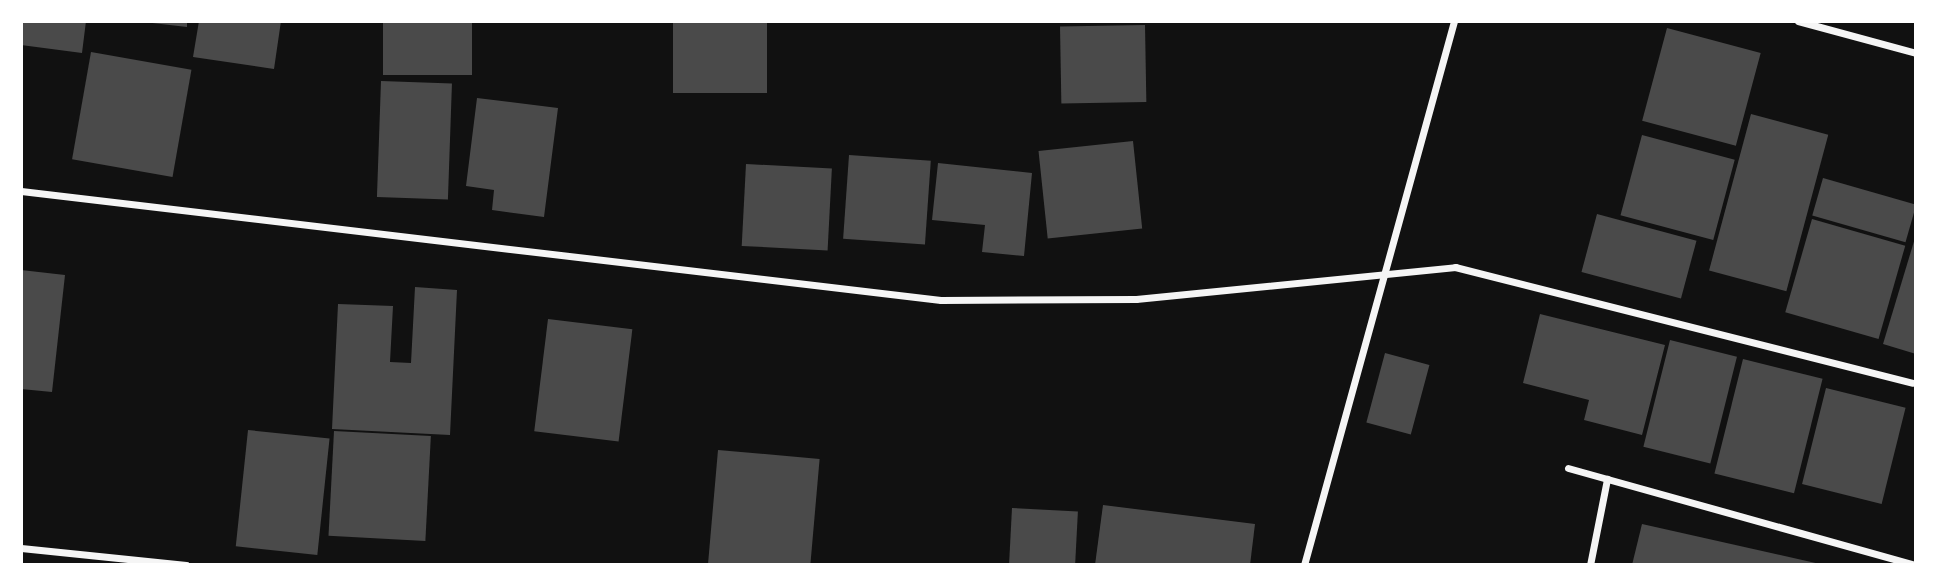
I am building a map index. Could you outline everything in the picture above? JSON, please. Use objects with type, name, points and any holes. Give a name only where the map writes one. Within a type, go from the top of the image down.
[{"type":"street","points":[[1304,565],[1454,21]]},
{"type":"street","points":[[1798,21],[1916,53]]},
{"type":"street","points":[[21,191],[941,300],[1136,299],[1455,267],[1913,383]]},
{"type":"street","points":[[1568,468],[1915,565]]},
{"type":"street","points":[[1590,565],[1607,479]]},
{"type":"street","points":[[21,548],[186,565]]},
{"type":"building","points":[[21,21],[86,21],[82,53],[21,45]]},
{"type":"building","points":[[135,21],[187,21],[187,27]]},
{"type":"building","points":[[199,21],[281,21],[274,69],[193,57]]},
{"type":"building","points":[[383,21],[472,21],[472,75],[383,75]]},
{"type":"building","points":[[673,21],[767,21],[767,93],[673,93]]},
{"type":"building","points":[[1145,25],[1146,102],[1061,103],[1060,26]]},
{"type":"building","points":[[1667,28],[1761,53],[1736,146],[1642,121]]},
{"type":"building","points":[[91,52],[191,70],[173,177],[72,159]]},
{"type":"building","points":[[381,81],[452,83],[448,199],[377,197]]},
{"type":"building","points":[[477,98],[558,108],[544,217],[492,210],[494,190],[466,186]]},
{"type":"building","points":[[1751,114],[1828,135],[1786,291],[1709,270]]},
{"type":"building","points":[[1642,135],[1735,160],[1713,240],[1621,215]]},
{"type":"building","points":[[1133,141],[1142,229],[1048,238],[1039,151]]},
{"type":"building","points":[[849,155],[931,161],[925,245],[843,239]]},
{"type":"building","points":[[938,163],[1032,173],[1024,256],[982,252],[985,225],[932,220]]},
{"type":"building","points":[[746,164],[832,169],[828,250],[742,246]]},
{"type":"building","points":[[1823,178],[1916,205],[1905,242],[1812,215]]},
{"type":"building","points":[[1597,214],[1696,241],[1681,299],[1581,272]]},
{"type":"building","points":[[1812,219],[1905,246],[1879,339],[1785,312]]},
{"type":"building","points":[[1916,239],[1916,354],[1883,344]]},
{"type":"building","points":[[21,270],[65,275],[52,392],[21,389]]},
{"type":"building","points":[[415,287],[457,290],[450,435],[332,429],[338,304],[393,306],[390,362],[411,363]]},
{"type":"building","points":[[1540,314],[1665,345],[1642,435],[1584,420],[1589,400],[1523,383]]},
{"type":"building","points":[[548,319],[632,329],[619,442],[534,431]]},
{"type":"building","points":[[1670,340],[1737,357],[1710,463],[1643,447]]},
{"type":"building","points":[[1385,353],[1429,365],[1411,434],[1366,423]]},
{"type":"building","points":[[1743,359],[1823,379],[1794,493],[1714,473]]},
{"type":"building","points":[[1826,388],[1906,408],[1882,504],[1802,484]]},
{"type":"building","points":[[248,430],[330,439],[317,555],[236,546]]},
{"type":"building","points":[[334,431],[431,436],[425,541],[329,536]]},
{"type":"building","points":[[718,450],[820,459],[810,565],[708,565]]},
{"type":"building","points":[[1103,505],[1255,524],[1250,565],[1095,565]]},
{"type":"building","points":[[1012,508],[1078,511],[1075,565],[1009,565]]},
{"type":"building","points":[[1642,524],[1820,564],[1820,565],[1632,565]]}]
